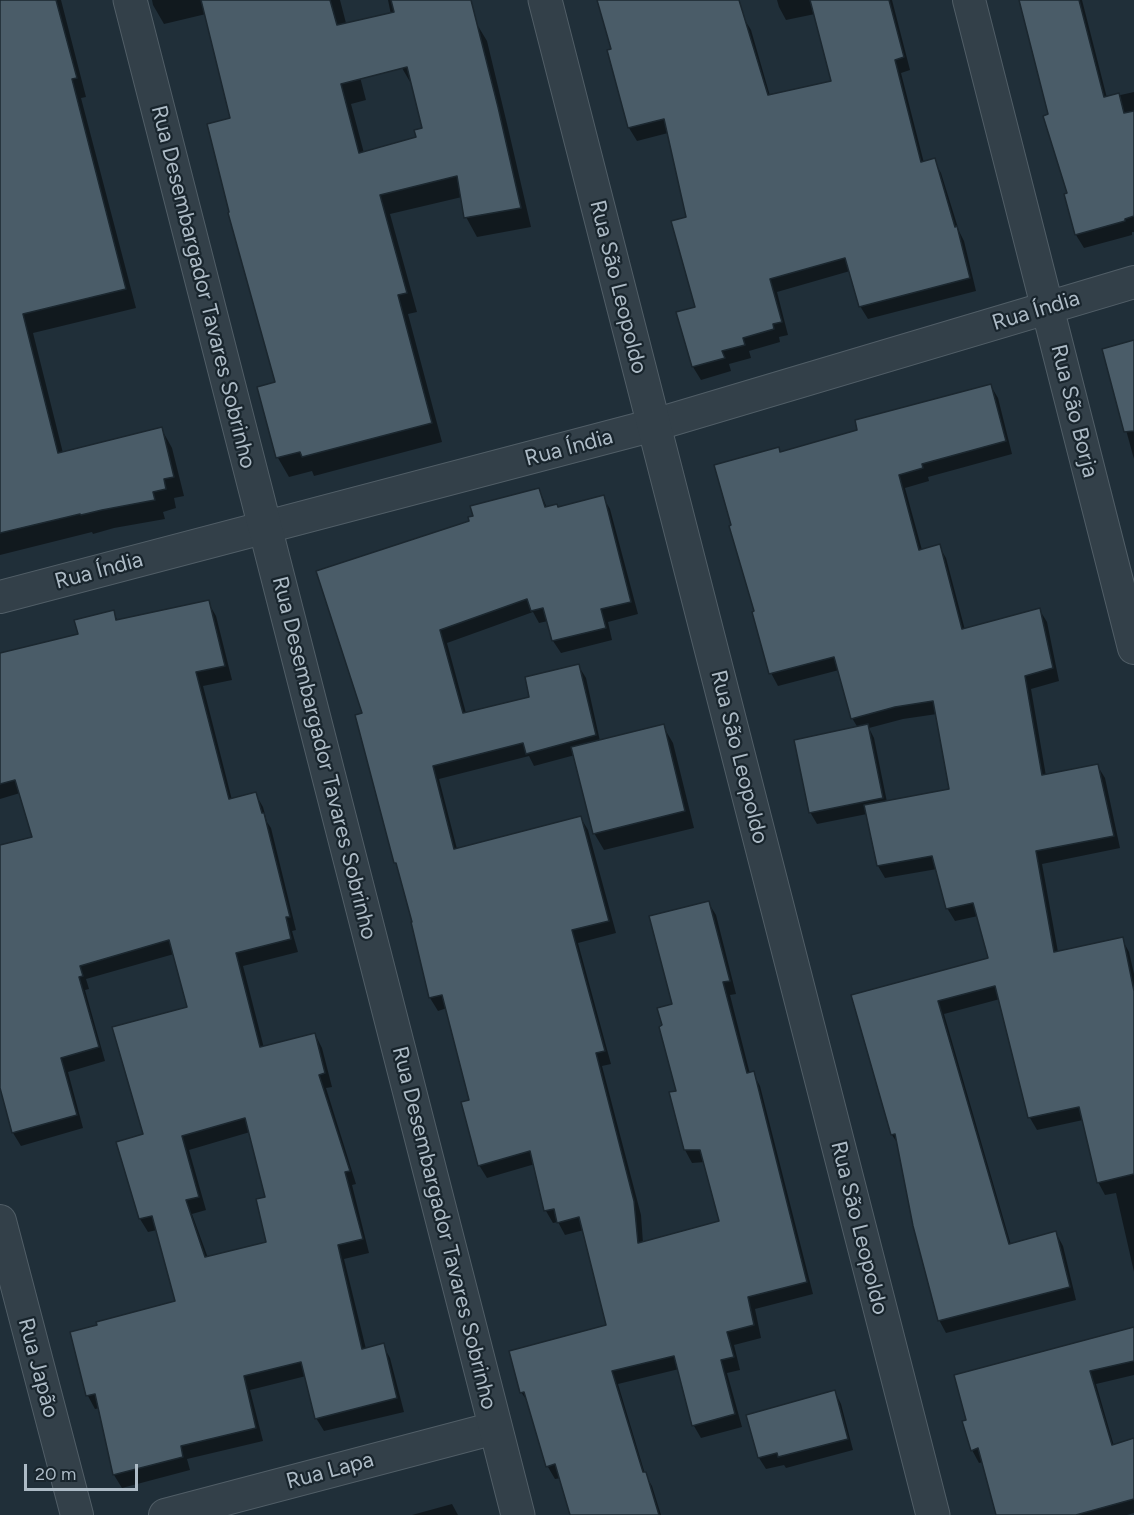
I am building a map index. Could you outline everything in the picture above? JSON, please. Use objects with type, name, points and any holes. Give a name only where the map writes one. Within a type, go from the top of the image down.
[{"type":"street","name":"Rua Desembargador Tavares Sobrinho","points":[[130,0],[518,1515]]},
{"type":"street","name":"Rua São Leopoldo","points":[[545,0],[933,1515]]},
{"type":"street","name":"Rua São Borja","points":[[969,0],[1134,648]]},
{"type":"street","name":"Rua Índia","points":[[0,597],[654,425],[1134,282]]},
{"type":"street","name":"Rua Japão","points":[[0,1221],[77,1515]]},
{"type":"street","name":"Rua Lapa","points":[[165,1515],[495,1428]]},
{"type":"building","points":[[0,0],[56,0],[77,78],[72,79],[126,289],[23,314],[58,453],[162,427],[174,477],[164,479],[166,489],[153,492],[155,500],[80,514],[0,533]]},
{"type":"building","points":[[201,0],[330,0],[337,25],[394,12],[391,0],[471,0],[521,208],[464,218],[457,176],[380,195],[407,293],[398,295],[432,423],[302,457],[300,452],[276,458],[257,387],[275,382],[228,213],[207,124],[230,118]],"holes":[[[407,67],[422,128],[414,130],[416,137],[359,153],[341,84]]]},
{"type":"building","points":[[597,0],[739,0],[768,95],[831,81],[810,0],[889,0],[904,57],[895,60],[921,162],[935,158],[955,227],[957,226],[970,278],[859,307],[845,258],[770,279],[782,322],[773,324],[774,329],[743,338],[745,345],[722,351],[725,358],[692,367],[676,312],[695,307],[671,221],[686,217],[664,119],[628,128],[607,50],[611,49]]},
{"type":"building","points":[[1019,0],[1079,0],[1104,97],[1119,93],[1124,113],[1134,111],[1134,216],[1125,221],[1075,235],[1064,194],[1067,193],[1043,116],[1048,114]]},
{"type":"building","points":[[1134,340],[1134,431],[1124,432],[1102,349]]},
{"type":"building","points":[[991,384],[1006,441],[922,464],[923,468],[899,475],[919,550],[940,544],[962,629],[1040,608],[1053,668],[1025,676],[1042,775],[1098,764],[1114,836],[1036,851],[1054,952],[1123,937],[1134,991],[1134,1174],[1097,1183],[1079,1107],[1028,1118],[995,986],[938,1001],[1009,1244],[1056,1231],[1070,1287],[938,1321],[913,1226],[895,1134],[891,1135],[851,995],[988,958],[973,903],[946,909],[932,856],[877,866],[864,805],[949,789],[933,701],[895,707],[851,719],[834,657],[769,674],[714,465],[779,447],[780,452],[857,430],[855,420]]},
{"type":"building","points":[[539,488],[545,507],[557,504],[558,507],[604,495],[631,602],[601,609],[606,628],[552,641],[543,608],[531,611],[527,599],[440,630],[463,713],[529,697],[525,677],[579,664],[596,735],[526,754],[523,743],[433,766],[454,849],[581,816],[609,921],[572,930],[605,1051],[596,1053],[634,1201],[638,1243],[719,1221],[700,1150],[684,1150],[669,1092],[676,1091],[659,1027],[662,1025],[657,1008],[672,1004],[649,916],[709,901],[730,981],[723,982],[747,1073],[754,1071],[807,1282],[748,1297],[754,1325],[727,1332],[734,1357],[721,1360],[735,1414],[692,1426],[674,1356],[612,1371],[643,1472],[646,1472],[659,1515],[570,1515],[555,1464],[546,1467],[524,1392],[520,1393],[509,1351],[606,1325],[579,1217],[557,1223],[554,1209],[544,1211],[530,1151],[478,1166],[461,1102],[469,1100],[442,995],[429,998],[412,922],[355,715],[362,713],[316,571],[469,521],[468,517],[473,516],[470,506]]},
{"type":"building","points":[[209,600],[225,666],[196,672],[229,799],[256,792],[262,813],[264,813],[290,917],[286,917],[291,939],[236,953],[260,1047],[315,1033],[325,1073],[319,1075],[350,1171],[345,1172],[363,1239],[338,1245],[362,1349],[384,1343],[397,1398],[315,1419],[301,1362],[244,1376],[256,1428],[181,1446],[183,1457],[113,1475],[95,1394],[86,1396],[70,1332],[97,1325],[96,1322],[175,1301],[152,1216],[139,1219],[116,1142],[143,1134],[112,1027],[187,1007],[169,940],[80,966],[83,976],[79,977],[99,1047],[61,1058],[77,1115],[12,1133],[0,1088],[0,845],[32,837],[15,780],[0,784],[0,653],[78,634],[74,620],[114,610],[116,620]],"holes":[[[245,1118],[265,1197],[256,1199],[266,1242],[205,1257],[186,1200],[199,1197],[182,1136]]]},
{"type":"building","points":[[664,724],[685,811],[593,834],[571,747]]},
{"type":"building","points":[[868,724],[883,798],[809,813],[794,740]]},
{"type":"building","points":[[1134,1327],[1134,1361],[1090,1371],[1112,1445],[1134,1438],[1134,1499],[1076,1515],[996,1515],[978,1448],[971,1451],[962,1421],[966,1420],[954,1375]]},
{"type":"building","points":[[835,1390],[848,1439],[778,1457],[777,1453],[758,1458],[746,1415]]}]
